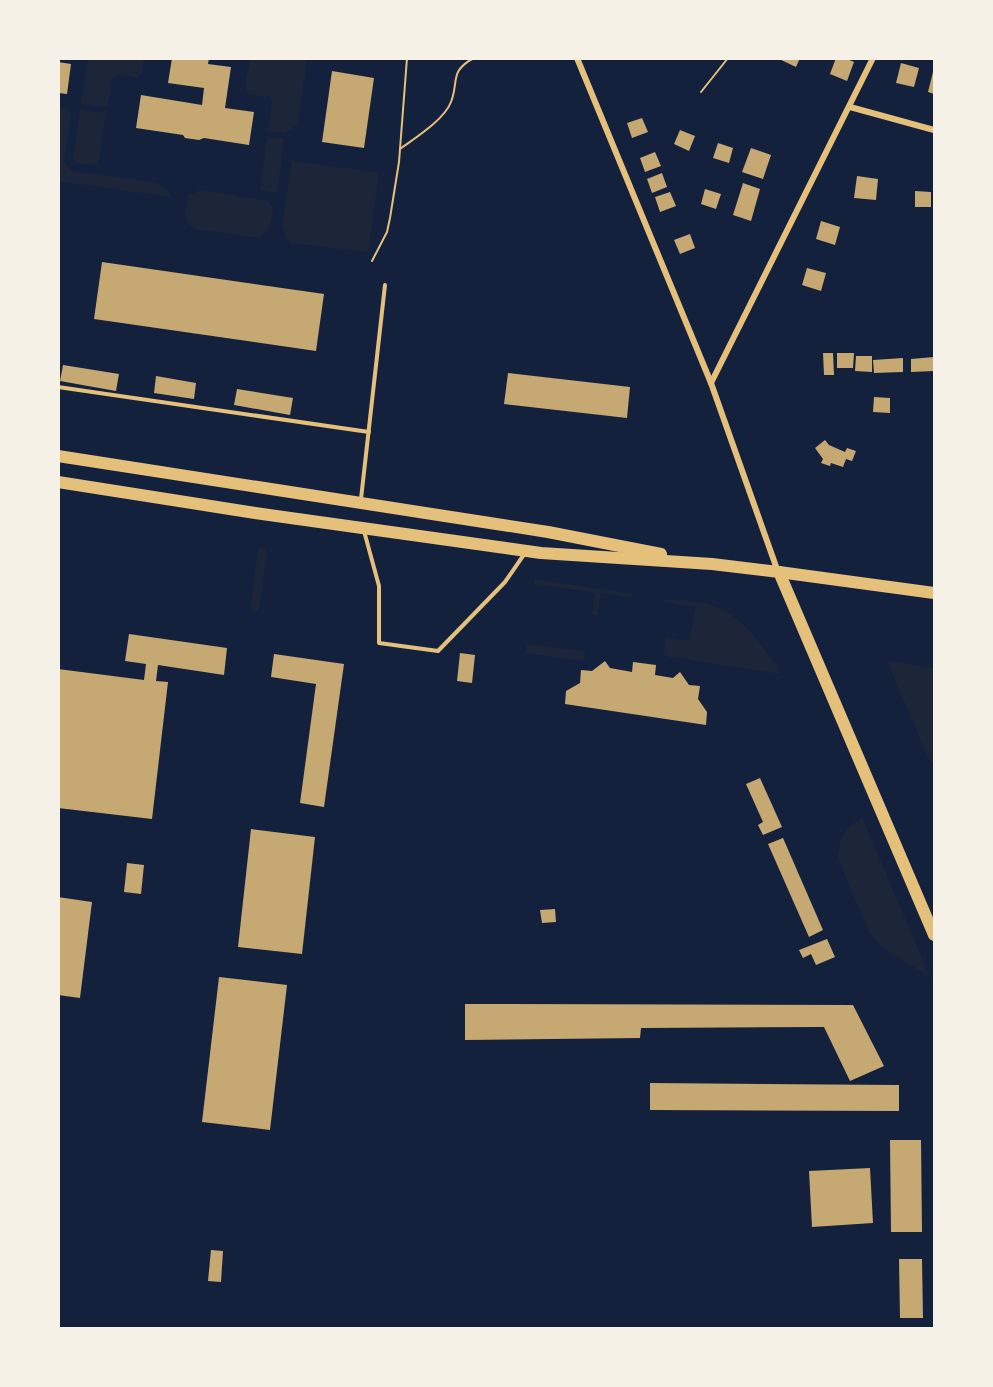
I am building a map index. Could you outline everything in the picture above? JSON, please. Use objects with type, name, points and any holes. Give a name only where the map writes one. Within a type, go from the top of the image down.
[{"type":"main road","points":[[58,456],[548,532],[712,564]]},
{"type":"main road","points":[[58,482],[255,513],[527,551],[712,564],[934,593]]},
{"type":"main road","points":[[778,572],[934,935]]},
{"type":"street","points":[[576,58],[711,383],[778,572]]},
{"type":"street","points":[[711,383],[873,58]]},
{"type":"street","points":[[850,106],[934,130]]},
{"type":"lane","points":[[361,503],[385,285]]},
{"type":"lane","points":[[58,387],[369,432]]},
{"type":"lane","points":[[363,528],[379,586],[379,643],[438,651],[505,582],[527,551]]},
{"type":"path","points":[[372,261],[387,232],[390,218],[400,149],[407,58]]},
{"type":"path","points":[[400,149],[429,129],[451,102],[455,77],[466,62],[474,58]]},
{"type":"path","points":[[701,93],[728,58]]},
{"type":"shaded area","points":[[88,58],[144,59],[142,73],[137,78],[119,74],[113,78],[107,107],[81,104]]},
{"type":"shaded area","points":[[250,59],[307,59],[298,125],[285,133],[268,131],[272,101],[269,96],[250,94],[245,89]]},
{"type":"shaded area","points":[[59,107],[67,108],[71,115],[64,162],[72,171],[158,183],[170,193],[171,197],[59,181]]},
{"type":"shaded area","points":[[80,110],[106,113],[98,165],[77,163],[73,158]]},
{"type":"shaded area","points":[[267,137],[284,139],[277,193],[260,190]]},
{"type":"shaded area","points":[[292,161],[379,173],[368,252],[292,243],[287,239],[282,227]]},
{"type":"shaded area","points":[[201,190],[268,201],[273,208],[268,228],[259,238],[195,229],[188,224],[185,212],[188,195]]},
{"type":"shaded area","points":[[260,547],[265,548],[267,552],[259,609],[253,612],[251,607]]},
{"type":"shaded area","points":[[535,579],[632,594],[632,598],[601,593],[597,615],[592,614],[595,593],[534,584]]},
{"type":"shaded area","points":[[664,599],[711,605],[733,616],[752,634],[782,674],[664,656],[665,637],[689,641],[696,607],[664,602]]},
{"type":"shaded area","points":[[526,644],[585,651],[584,661],[525,653]]},
{"type":"shaded area","points":[[887,661],[934,668],[934,763],[930,762]]},
{"type":"shaded area","points":[[862,817],[930,977],[883,948],[869,932],[837,856],[841,839],[847,829]]},
{"type":"building","points":[[172,58],[209,58],[208,64],[231,67],[225,108],[254,112],[249,145],[204,138],[199,140],[185,138],[183,135],[136,128],[141,95],[202,105],[204,88],[168,83]]},
{"type":"building","points":[[777,58],[800,58],[796,67]]},
{"type":"building","points":[[836,58],[845,58],[854,62],[847,81],[830,74]]},
{"type":"building","points":[[58,62],[71,64],[67,94],[58,93]]},
{"type":"building","points":[[901,63],[919,68],[914,87],[896,83]]},
{"type":"building","points":[[332,71],[374,78],[364,148],[322,142]]},
{"type":"building","points":[[934,73],[934,94],[928,92]]},
{"type":"building","points":[[642,118],[648,132],[632,138],[627,123]]},
{"type":"building","points":[[680,130],[695,136],[689,151],[674,144]]},
{"type":"building","points":[[718,143],[733,148],[729,163],[713,158]]},
{"type":"building","points":[[751,148],[771,155],[763,179],[742,172]]},
{"type":"building","points":[[655,152],[661,166],[645,172],[640,158]]},
{"type":"building","points":[[662,173],[667,187],[652,193],[647,179]]},
{"type":"building","points":[[857,176],[878,179],[876,200],[854,198]]},
{"type":"building","points":[[743,183],[760,189],[751,221],[733,215]]},
{"type":"building","points":[[705,189],[721,194],[716,209],[701,204]]},
{"type":"building","points":[[915,191],[931,192],[931,207],[915,207]]},
{"type":"building","points":[[670,192],[676,206],[660,212],[655,197]]},
{"type":"building","points":[[821,221],[840,227],[835,245],[816,239]]},
{"type":"building","points":[[690,234],[695,248],[680,254],[674,240]]},
{"type":"building","points":[[102,262],[324,294],[316,351],[94,319]]},
{"type":"building","points":[[807,268],[826,273],[821,291],[802,285]]},
{"type":"building","points":[[823,353],[833,353],[834,375],[824,375]]},
{"type":"building","points":[[837,353],[854,353],[853,368],[837,368]]},
{"type":"building","points":[[856,356],[872,356],[872,372],[855,371]]},
{"type":"building","points":[[934,357],[934,371],[911,372],[911,359]]},
{"type":"building","points":[[903,358],[903,372],[874,373],[873,360]]},
{"type":"building","points":[[63,365],[119,374],[116,391],[60,381]]},
{"type":"building","points":[[508,373],[630,387],[627,418],[504,404]]},
{"type":"building","points":[[156,376],[196,383],[194,399],[154,393]]},
{"type":"building","points":[[237,389],[293,398],[290,415],[234,405]]},
{"type":"building","points":[[874,397],[890,398],[890,413],[873,412]]},
{"type":"building","points":[[825,440],[829,445],[845,452],[847,448],[856,451],[852,461],[846,459],[843,467],[821,463],[823,459],[815,448]]},
{"type":"building","points":[[129,634],[227,648],[224,675],[158,665],[156,681],[168,682],[152,819],[58,808],[58,669],[144,680],[146,664],[125,661]]},
{"type":"building","points":[[460,653],[475,655],[472,683],[457,681]]},
{"type":"building","points":[[274,654],[344,664],[324,807],[300,803],[316,684],[271,677]]},
{"type":"building","points":[[605,661],[610,668],[632,672],[633,662],[656,665],[655,675],[673,678],[680,672],[689,685],[700,686],[698,699],[707,712],[706,725],[565,704],[566,691],[580,683],[581,670],[592,671]]},
{"type":"building","points":[[760,778],[782,827],[763,835],[758,825],[763,822],[746,784]]},
{"type":"building","points":[[251,829],[315,837],[302,954],[238,947]]},
{"type":"building","points":[[783,838],[823,930],[809,937],[768,844]]},
{"type":"building","points":[[127,863],[144,865],[141,894],[124,892]]},
{"type":"building","points":[[58,897],[92,902],[80,998],[58,995]]},
{"type":"building","points":[[555,909],[556,922],[542,923],[540,910]]},
{"type":"building","points":[[827,939],[835,957],[816,965],[811,954],[803,958],[799,950]]},
{"type":"building","points":[[219,977],[287,985],[270,1130],[202,1122]]},
{"type":"building","points":[[465,1004],[853,1005],[884,1066],[850,1081],[824,1027],[641,1028],[640,1038],[465,1040]]},
{"type":"building","points":[[650,1083],[899,1085],[899,1111],[650,1110]]},
{"type":"building","points":[[890,1140],[921,1140],[922,1232],[891,1232]]},
{"type":"building","points":[[870,1168],[873,1223],[812,1227],[809,1171]]},
{"type":"building","points":[[211,1250],[223,1251],[221,1282],[208,1281]]},
{"type":"building","points":[[899,1259],[922,1259],[923,1318],[900,1318]]}]
